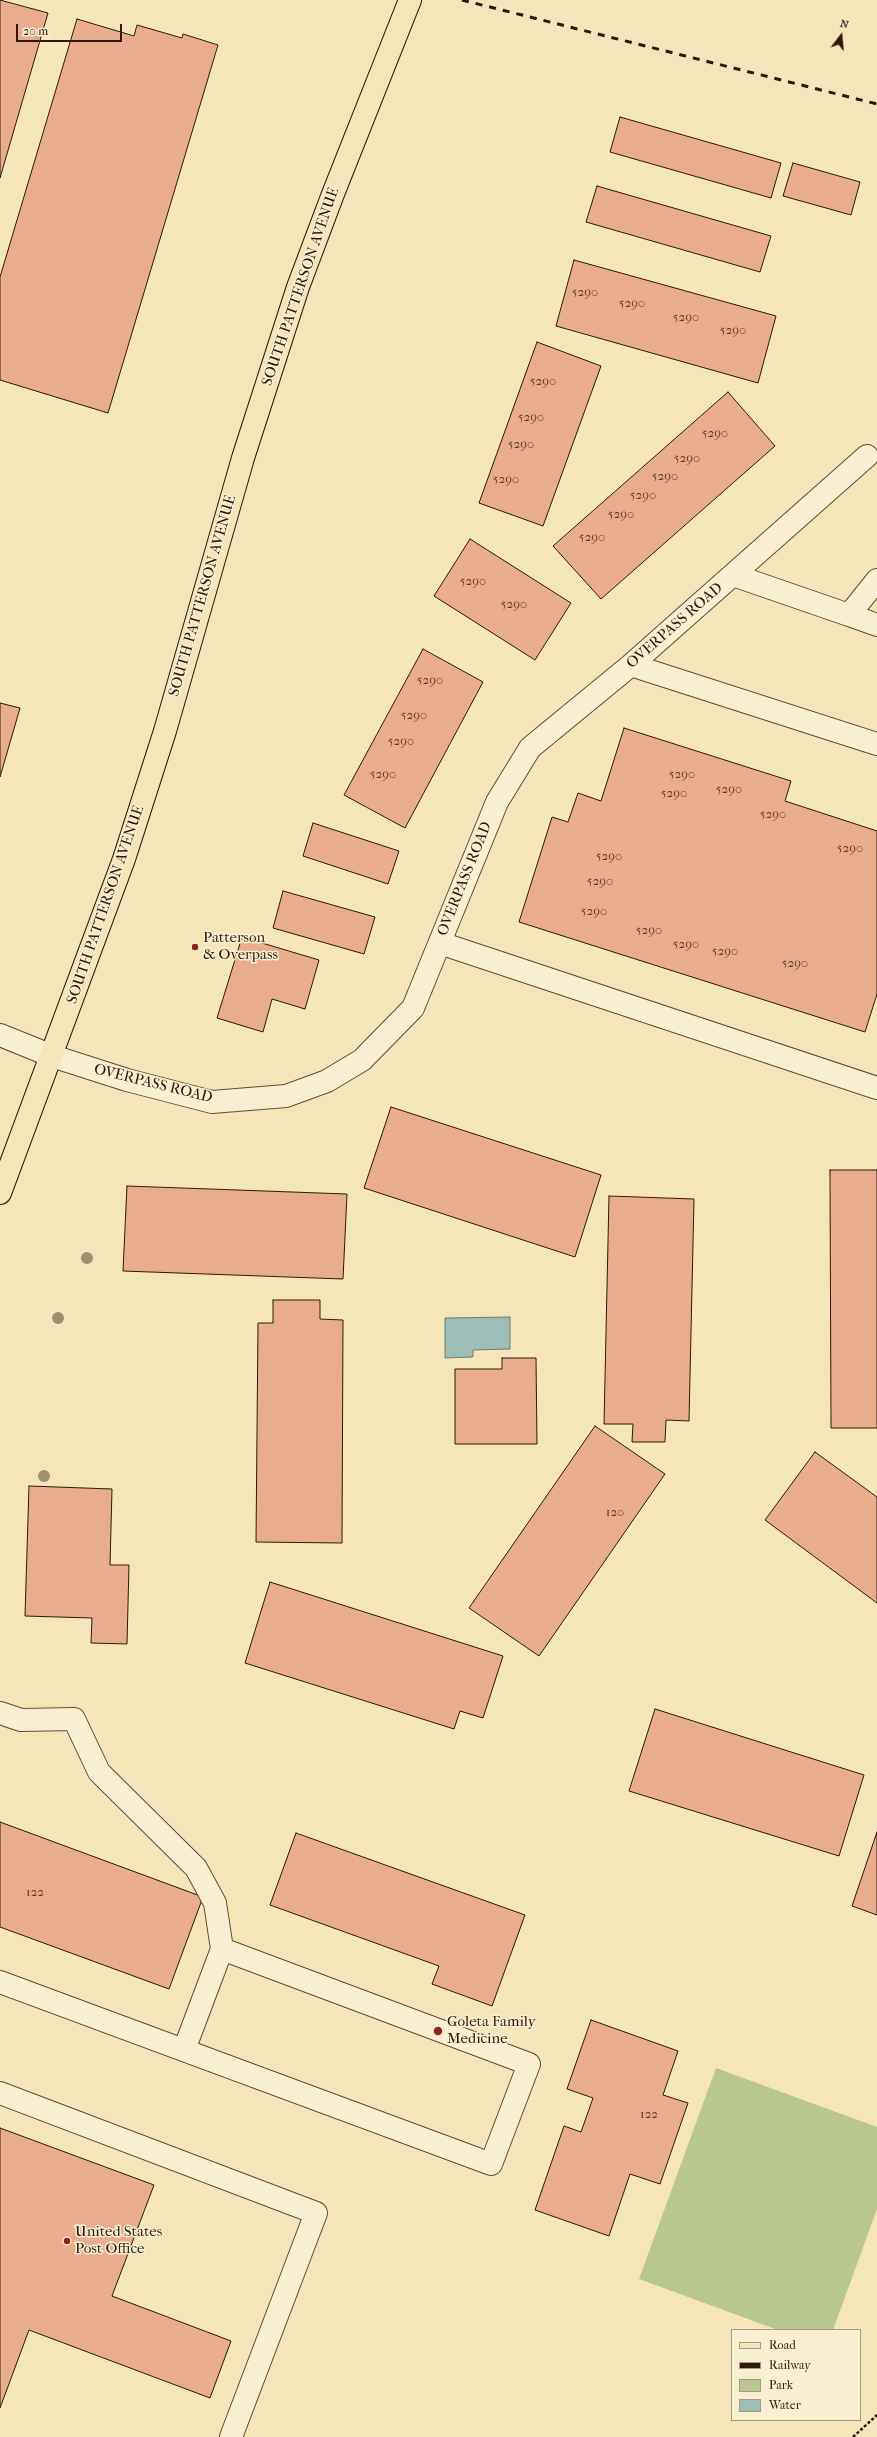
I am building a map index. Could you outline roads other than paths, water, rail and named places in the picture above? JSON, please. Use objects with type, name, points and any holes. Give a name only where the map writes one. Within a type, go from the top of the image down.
[{"type":"main road","name":"SOUTH PATTERSON AVENUE","points":[[0,1193],[124,859],[160,746],[275,355],[327,208],[410,0]]},
{"type":"street","name":"OVERPASS ROAD","points":[[0,1035],[52,1056],[127,1080],[212,1102],[286,1096],[327,1082],[362,1060],[413,1008],[497,802],[530,748],[631,665],[868,456]]},
{"type":"street","points":[[733,575],[877,625]]},
{"type":"street","points":[[849,615],[877,580]]},
{"type":"street","points":[[631,665],[877,744]]},
{"type":"street","points":[[440,944],[877,1088]]},
{"type":"street","points":[[0,1713],[21,1720],[74,1720],[99,1772],[196,1868],[216,1903],[222,1949],[184,2050]]},
{"type":"street","points":[[0,1982],[491,2164],[529,2064],[222,1949]]},
{"type":"street","points":[[0,2093],[316,2213],[231,2437]]},
{"type":"water","points":[[510,1317],[510,1349],[473,1350],[473,1357],[445,1358],[445,1318]]},
{"type":"railway","points":[[462,0],[877,104]]},
{"type":"place","name":"Patterson & Overpass","points":[[195,947]]},
{"type":"place","name":"Goleta Family Medicine","points":[[438,2031]]},
{"type":"place","name":"United States Post Office","points":[[67,2241]]}]
